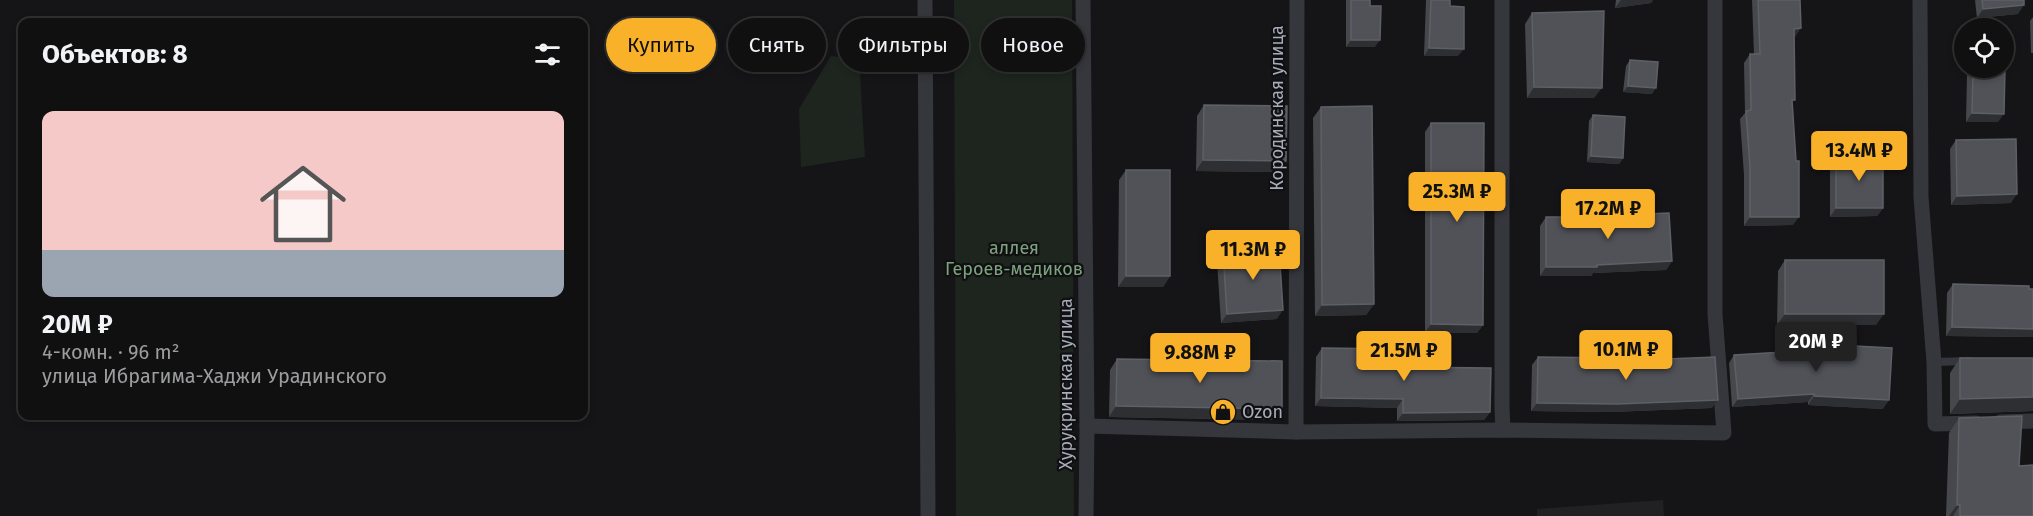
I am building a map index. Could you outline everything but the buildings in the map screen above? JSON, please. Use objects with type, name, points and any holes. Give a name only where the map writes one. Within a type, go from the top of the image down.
[{"type":"street","points":[[925,0],[928,516]]},
{"type":"street","name":"Хурукринская улица","points":[[1083,0],[1086,516]]},
{"type":"street","name":"Кородинская улица","points":[[1296,432],[1297,0]]},
{"type":"street","points":[[1502,0],[1503,430]]},
{"type":"street","points":[[1087,426],[1296,432],[1503,430],[1724,433],[1715,314],[1715,0]]},
{"type":"street","points":[[1920,0],[1921,197],[1934,362],[1935,423],[2033,421]]},
{"type":"lane","points":[[1934,362],[1978,361]]},
{"type":"shaded area","points":[[1663,500],[1664,516],[1537,516],[1537,509]]},
{"type":"green space","name":"аллея Героев-медиков","points":[[954,0],[1072,0],[1072,18],[981,18],[981,72],[1072,72],[1074,516],[956,516],[954,72],[969,72],[969,18],[954,18]]},
{"type":"green space","points":[[831,56],[838,57],[838,72],[860,72],[865,157],[801,167],[799,109],[821,72],[826,72],[826,64]]},
{"type":"place","name":"Ozon","points":[[1223,412]]}]
